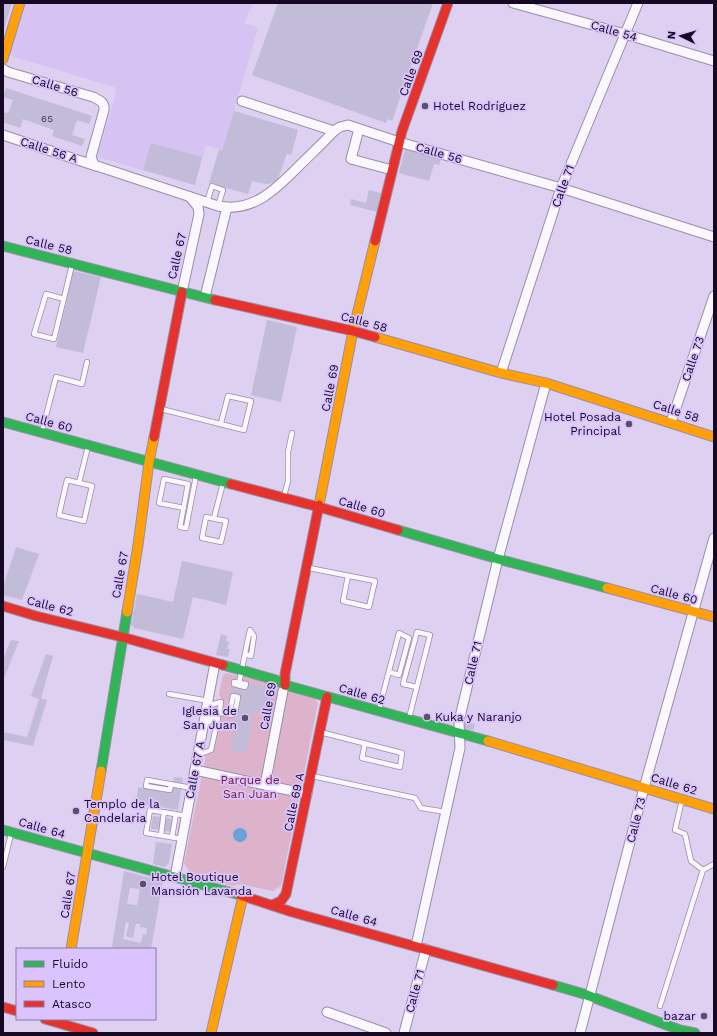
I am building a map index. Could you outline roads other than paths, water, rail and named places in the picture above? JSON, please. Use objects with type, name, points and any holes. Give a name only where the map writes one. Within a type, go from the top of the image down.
[{"type":"main road","points":[[3,59],[20,3]]},
{"type":"main road","name":"Calle 69","points":[[284,688],[285,674],[320,507],[353,331],[399,142],[448,3]]},
{"type":"main road","name":"Calle 58","points":[[3,246],[182,292],[353,331],[501,374],[546,383],[714,436]]},
{"type":"main road","name":"Calle 67","points":[[71,948],[138,545],[148,462],[182,292]]},
{"type":"main road","name":"Calle 60","points":[[3,422],[148,462],[284,497],[498,559],[714,617]]},
{"type":"main road","name":"Calle 62","points":[[3,606],[36,616],[122,637],[276,680],[284,688],[327,697],[460,732],[714,809]]},
{"type":"main road","name":"Calle 69 A","points":[[272,905],[281,901],[286,894],[327,697]]},
{"type":"main road","name":"Calle 64","points":[[7,831],[175,876],[590,996],[682,1032],[695,1033]]},
{"type":"main road","points":[[211,1033],[243,896]]},
{"type":"main road","points":[[3,1007],[16,1011]]},
{"type":"main road","points":[[57,1033],[60,1021],[93,1033]]},
{"type":"street","name":"Calle 54","points":[[514,3],[714,61]]},
{"type":"street","name":"Calle 71","points":[[501,374],[561,188],[638,3]]},
{"type":"street","name":"Calle 56","points":[[3,69],[8,72],[93,97],[101,101],[104,107],[91,158],[94,165]]},
{"type":"street","points":[[94,165],[222,207],[248,205],[266,196],[278,187],[334,131],[242,101]]},
{"type":"street","name":"Calle 56","points":[[334,131],[344,125],[359,129],[399,142],[561,188],[714,237]]},
{"type":"street","points":[[359,129],[351,159],[392,170]]},
{"type":"street","name":"Calle 56 A","points":[[3,135],[94,165]]},
{"type":"street","name":"Calle 67","points":[[182,292],[199,214],[198,207],[187,195]]},
{"type":"street","points":[[205,297],[222,207]]},
{"type":"street","name":"Calle 73","points":[[671,422],[714,296]]},
{"type":"street","name":"Calle 71","points":[[416,946],[460,748],[459,721],[498,559],[546,383]]},
{"type":"street","name":"Calle 73","points":[[580,1033],[644,788],[714,538]]},
{"type":"street","name":"Calle 67 A","points":[[175,876],[215,664]]},
{"type":"street","name":"Calle 69","points":[[265,785],[284,688]]},
{"type":"street","points":[[195,770],[307,794]]},
{"type":"street","name":"Calle 71","points":[[404,1033],[426,949]]},
{"type":"street","points":[[327,1012],[386,1033]]},
{"type":"lane","points":[[207,202],[212,186],[223,190],[222,207]]},
{"type":"lane","points":[[64,299],[46,294],[34,334],[54,339],[64,299],[72,264]]},
{"type":"lane","points":[[42,432],[56,377],[82,384],[87,362]]},
{"type":"lane","points":[[159,408],[244,430],[251,402],[228,396],[221,423]]},
{"type":"lane","points":[[284,497],[288,482],[288,452],[292,432]]},
{"type":"lane","points":[[79,483],[88,445]]},
{"type":"lane","points":[[184,508],[159,503],[164,479],[188,484],[184,508],[180,527],[186,528],[196,474]]},
{"type":"lane","points":[[66,480],[79,483],[92,486],[84,521],[59,515],[66,480]]},
{"type":"lane","points":[[214,518],[224,482]]},
{"type":"lane","points":[[206,517],[214,518],[226,521],[221,542],[202,538],[206,517]]},
{"type":"lane","points":[[307,568],[375,581],[369,607],[343,601],[348,576]]},
{"type":"lane","points":[[239,683],[241,671],[250,630],[254,636],[250,656],[245,654]]},
{"type":"lane","points":[[409,719],[417,687],[430,635],[417,632],[403,684],[417,687]]},
{"type":"lane","points":[[379,711],[389,672],[399,633],[409,638],[399,675],[389,672]]},
{"type":"lane","points":[[169,694],[218,718],[211,750],[198,755]]},
{"type":"lane","points":[[206,713],[232,715],[232,712]]},
{"type":"lane","points":[[320,732],[365,743],[402,753],[400,767],[362,758],[365,743]]},
{"type":"lane","points":[[311,776],[415,798],[421,808],[446,812]]},
{"type":"lane","points":[[171,784],[170,790],[146,786],[147,780],[171,784],[192,788]]},
{"type":"lane","points":[[683,800],[675,830],[684,834],[691,861],[703,870]]},
{"type":"lane","points":[[182,839],[146,833],[150,810],[187,816]]},
{"type":"lane","points":[[161,835],[164,812]]},
{"type":"lane","points":[[172,837],[176,814]]},
{"type":"lane","points":[[3,867],[7,831]]},
{"type":"lane","points":[[660,1006],[703,870],[714,864]]},
{"type":"water","points":[[240,828],[245,830],[247,835],[245,840],[240,842],[235,840],[233,835],[235,830]]},
{"type":"place","name":"Hotel Rodríguez","points":[[425,106]]},
{"type":"place","name":"Hotel Posada Principal","points":[[629,424]]},
{"type":"place","name":"Kuka y Naranjo","points":[[427,717]]},
{"type":"place","name":"Iglesia de San Juan","points":[[245,718]]},
{"type":"place","name":"Templo de la Candelaria","points":[[76,811]]},
{"type":"place","name":"Hotel Boutique Mansión Lavanda","points":[[143,884]]},
{"type":"place","name":"bazar","points":[[704,1016]]},
{"type":"park label","name":"Parque de San Juan","points":[[250,787]]}]
